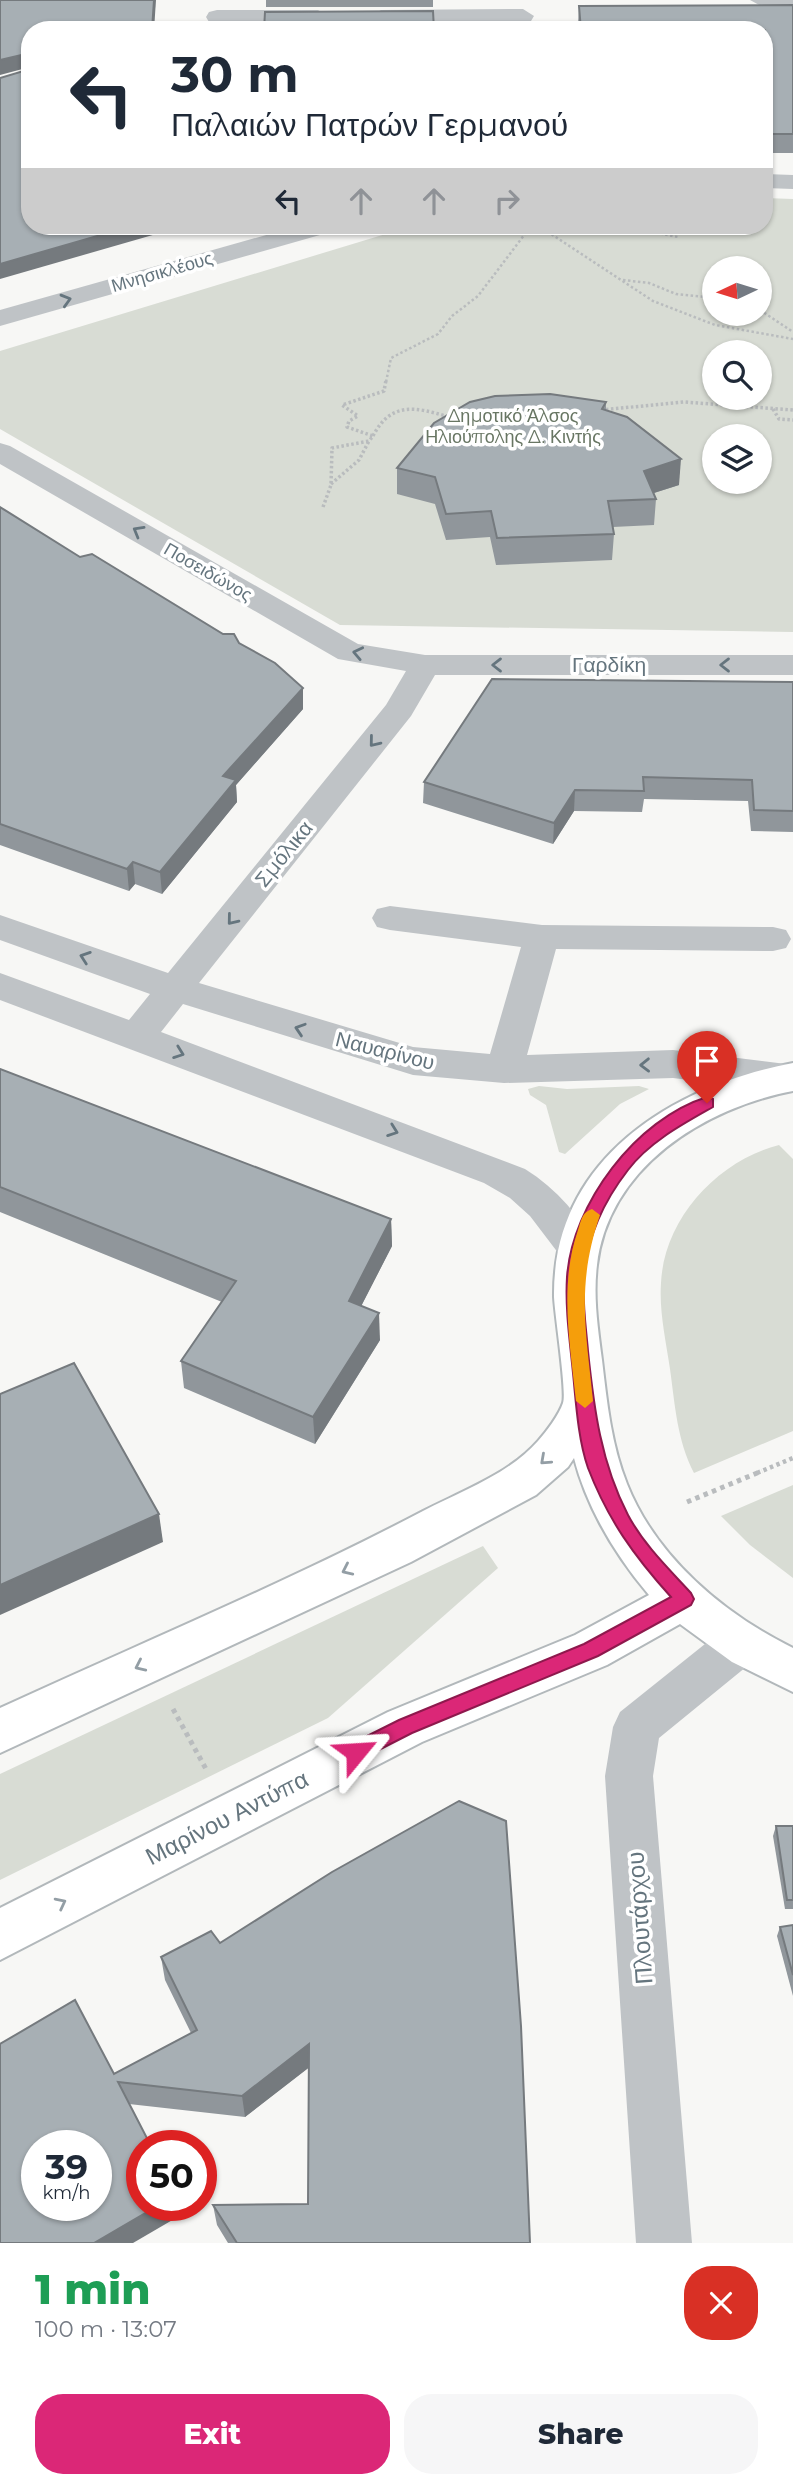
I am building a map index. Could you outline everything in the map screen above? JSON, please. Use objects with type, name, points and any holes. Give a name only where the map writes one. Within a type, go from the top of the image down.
[{"type":"main road","points":[[790,1077],[707,1103],[683,1115],[641,1146],[623,1164],[596,1204],[579,1251],[575,1301],[585,1406],[596,1465],[622,1521],[639,1549],[684,1599],[741,1643],[793,1671]]},
{"type":"main road","points":[[0,1731],[395,1548],[520,1482],[552,1454],[585,1406]]},
{"type":"main road","name":"Μαρίνου Αντύπα","points":[[0,1935],[405,1727],[591,1650],[684,1599]]},
{"type":"street","points":[[525,21],[541,0]]},
{"type":"street","points":[[761,0],[793,0]]},
{"type":"street","points":[[215,16],[465,21]]},
{"type":"street","points":[[773,181],[793,182]]},
{"type":"street","name":"Μνησικλέους","points":[[0,318],[293,235]]},
{"type":"street","name":"Ποσειδώνος","points":[[0,452],[349,652],[425,665]]},
{"type":"street","name":"Γαρδίκη","points":[[425,665],[793,665]]},
{"type":"street","name":"Σμόλικα","points":[[136,1037],[400,709],[425,665]]},
{"type":"street","points":[[390,918],[542,937],[773,939]]},
{"type":"street","name":"Ναυαρίνου","points":[[0,927],[175,989],[384,1054],[443,1066],[504,1069],[673,1064],[790,1077]]},
{"type":"street","points":[[504,1069],[542,937]]},
{"type":"street","points":[[0,986],[448,1151],[522,1183],[555,1212],[579,1251]]},
{"type":"street","name":"Πλουτάρχου","points":[[664,2243],[629,1776],[637,1727],[741,1643]]},
{"type":"path","points":[[373,436],[347,427],[349,421],[358,416],[342,405],[384,391],[391,358],[438,334],[452,316],[478,296],[524,235]]},
{"type":"path","points":[[552,235],[653,301],[683,314],[715,325],[793,339]]},
{"type":"path","points":[[668,235],[678,237]]},
{"type":"path","points":[[620,280],[649,283],[676,294],[702,297]]},
{"type":"path","points":[[772,318],[793,332]]},
{"type":"path","points":[[589,411],[625,410],[684,402],[793,410]]},
{"type":"path","points":[[323,507],[331,485],[340,473],[361,460],[379,422],[400,410],[419,407],[451,418]]},
{"type":"path","points":[[773,408],[779,419],[793,420]]},
{"type":"path","points":[[331,485],[332,448],[369,441]]},
{"type":"path","points":[[687,1502],[793,1458]]},
{"type":"path","points":[[147,1663],[232,1815]]},
{"type":"green space","name":"Δημοτικό Άλσος Ηλιούπολης Δ. Κιντής","points":[[773,198],[793,199],[793,632],[340,625],[0,429],[0,351],[382,235],[773,235]]},
{"type":"green space","points":[[539,1086],[567,1089],[639,1086],[649,1089],[620,1104],[565,1154],[559,1152],[546,1105],[530,1095],[528,1089]]},
{"type":"green space","points":[[779,1145],[793,1159],[793,1431],[694,1473],[677,1422],[663,1326],[661,1283],[664,1259],[683,1215],[715,1179],[735,1164]]},
{"type":"green space","points":[[793,1485],[793,1578],[750,1545],[721,1516]]},
{"type":"green space","points":[[483,1546],[498,1568],[328,1718],[0,1880],[0,1774]]},
{"type":"building","points":[[0,0],[154,0],[153,21],[21,21],[21,55],[0,60]]},
{"type":"building","points":[[793,5],[793,134],[773,134],[773,21],[580,21],[579,6]]},
{"type":"building","points":[[433,11],[434,21],[264,21],[265,12]]},
{"type":"building","points":[[21,72],[21,235],[101,235],[0,264],[0,78]]},
{"type":"building","points":[[550,394],[606,402],[602,409],[627,417],[681,459],[644,471],[656,499],[608,501],[614,534],[497,538],[491,511],[446,514],[435,477],[397,468],[434,423],[470,402],[495,396]]},
{"type":"building","points":[[0,507],[80,557],[92,554],[223,634],[234,634],[239,643],[275,663],[303,688],[223,776],[236,780],[160,872],[133,862],[127,869],[0,824]]},
{"type":"building","points":[[492,679],[793,682],[793,811],[754,810],[752,780],[643,777],[644,791],[575,790],[554,823],[424,782]]},
{"type":"building","points":[[0,1069],[391,1219],[349,1301],[379,1313],[313,1417],[181,1361],[236,1281],[0,1187]]},
{"type":"building","points":[[74,1363],[159,1514],[0,1585],[0,1394]]},
{"type":"building","points":[[459,1801],[506,1821],[521,2026],[530,2243],[237,2243],[217,2211],[217,2205],[308,2204],[309,2044],[242,2096],[118,2082],[143,2130],[126,2130],[126,2221],[132,2221],[94,2243],[0,2243],[0,2044],[75,2000],[114,2074],[197,2030],[161,1957],[211,1931],[220,1943],[332,1872]]},
{"type":"building","points":[[776,1826],[793,1826],[793,1900],[787,1900]]},
{"type":"building","points":[[793,1925],[793,1975],[780,1927]]},
{"type":"slow traffic","points":[[585,1401],[576,1315],[575,1276],[579,1251],[592,1215]]},
{"type":"route","points":[[356,1752],[405,1727],[591,1650],[684,1599],[639,1549],[622,1521],[596,1465],[588,1434],[576,1315],[575,1276],[586,1227],[596,1204],[623,1164],[661,1130],[707,1103]]}]
